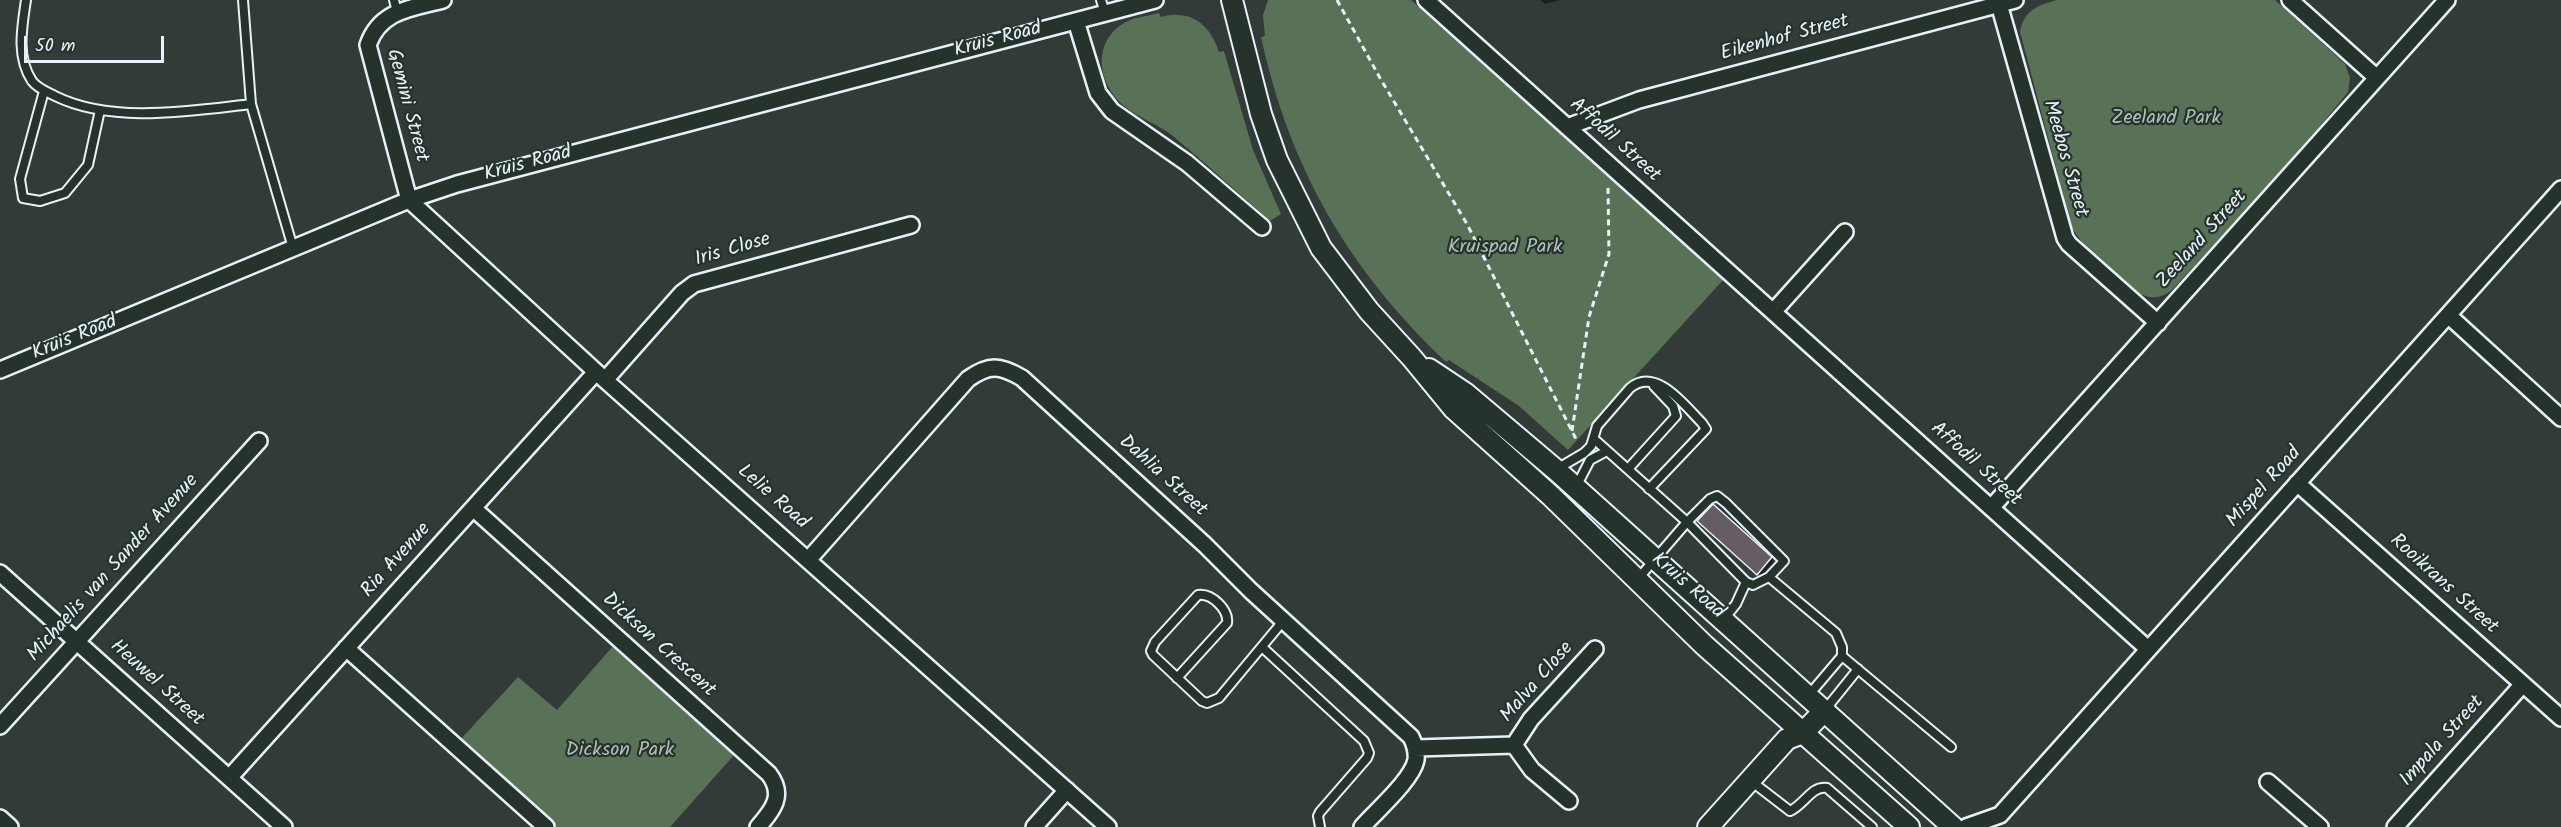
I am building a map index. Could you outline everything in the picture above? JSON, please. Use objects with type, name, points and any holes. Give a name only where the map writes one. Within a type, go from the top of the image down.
[{"type":"street","name":"Gemini Street","points":[[409,200],[368,45],[372,33],[395,6],[443,0]]},
{"type":"street","name":"Kruis Road","points":[[0,370],[409,200],[554,158],[1076,21],[1103,7],[1155,0]]},
{"type":"street","name":"Kruis Road","points":[[1232,0],[1269,139],[1296,201],[1330,260],[1369,311],[1453,408],[1550,495],[1636,581],[1786,718],[1795,736],[1909,827]]},
{"type":"street","name":"Affodil Street","points":[[1426,0],[2148,649]]},
{"type":"street","name":"Eikenhof Street","points":[[1567,127],[1639,100],[2015,0]]},
{"type":"street","points":[[2290,0],[2377,78]]},
{"type":"street","name":"Zeeland Street","points":[[1991,508],[2447,0]]},
{"type":"street","name":"Meebos Street","points":[[1999,4],[2065,238],[2158,322]]},
{"type":"street","points":[[1076,21],[1098,93],[1112,111],[1186,163],[1262,227]]},
{"type":"street","name":"Mispel Road","points":[[1966,827],[1998,821],[2148,649],[2561,189]]},
{"type":"street","name":"Lelie Road","points":[[409,200],[601,376],[1108,827]]},
{"type":"street","name":"Iris Close","points":[[601,376],[682,293],[694,284],[911,225]]},
{"type":"street","points":[[1773,312],[1845,232]]},
{"type":"street","points":[[2448,315],[2561,418]]},
{"type":"street","name":"Kruis Road","points":[[1412,358],[1466,393],[1556,470],[1953,827]]},
{"type":"street","name":"Dahlia Street","points":[[809,559],[968,379],[980,370],[995,367],[1007,369],[1022,378],[1197,537],[1402,727],[1416,748]]},
{"type":"street","name":"Ria Avenue","points":[[229,778],[473,508],[601,376]]},
{"type":"street","name":"Michaelis van Sander Avenue","points":[[0,726],[259,441]]},
{"type":"street","name":"Rooikrans Street","points":[[2297,483],[2561,718]]},
{"type":"street","name":"Dickson Crescent","points":[[473,508],[769,774],[775,781],[777,800],[774,810],[758,827]]},
{"type":"street","name":"Heuwel Street","points":[[0,573],[284,827]]},
{"type":"street","points":[[346,648],[546,827]]},
{"type":"street","name":"Malva Close","points":[[1514,745],[1530,719],[1595,649]]},
{"type":"street","name":"Impala Street","points":[[2395,827],[2523,684]]},
{"type":"street","points":[[1786,718],[1808,696]]},
{"type":"street","points":[[1708,827],[1750,780],[1825,710]]},
{"type":"street","name":"Malva Close","points":[[1416,748],[1514,745]]},
{"type":"street","name":"Malva Close","points":[[1514,745],[1532,770],[1569,801]]},
{"type":"street","points":[[1362,827],[1409,774],[1415,761],[1416,748]]},
{"type":"street","points":[[2268,782],[2320,827]]},
{"type":"street","points":[[1034,827],[1067,790]]},
{"type":"street","points":[[0,818],[10,827]]},
{"type":"lane","points":[[26,0],[21,54],[33,83],[44,91],[68,102],[100,110],[157,113],[251,104]]},
{"type":"lane","points":[[243,0],[251,104],[293,248]]},
{"type":"lane","points":[[44,91],[20,179],[22,198],[40,201],[64,192],[88,165],[100,110]]},
{"type":"lane","points":[[1556,470],[1584,453],[1594,439],[1600,422],[1636,382],[1649,380],[1665,388],[1702,423],[1706,432],[1649,489]]},
{"type":"lane","points":[[1628,469],[1676,416],[1673,406],[1649,380]]},
{"type":"lane","points":[[1594,439],[1687,522],[1746,582],[1757,584],[1769,577],[1784,561],[1717,496],[1710,499],[1687,522],[1636,581]]},
{"type":"lane","points":[[1576,489],[1590,460],[1606,451]]},
{"type":"lane","points":[[1769,577],[1836,633],[1842,646],[1842,656],[1808,696]]},
{"type":"lane","points":[[1724,619],[1736,604],[1746,582]]},
{"type":"lane","points":[[1177,678],[1227,623],[1226,613],[1207,595],[1198,596],[1152,647],[1153,655],[1177,678],[1202,701],[1207,704],[1219,698],[1284,620]]},
{"type":"lane","points":[[1262,647],[1364,741],[1367,747],[1367,758],[1320,812],[1318,816],[1320,827]]},
{"type":"lane","points":[[1842,656],[1951,747]]},
{"type":"lane","points":[[1825,710],[1858,669]]},
{"type":"lane","points":[[1750,780],[1790,811],[1816,789],[1827,788],[1872,827]]},
{"type":"path","points":[[1337,0],[1380,78],[1467,224],[1584,453]]},
{"type":"path","points":[[1572,432],[1589,317],[1609,254],[1607,163]]},
{"type":"green space","name":"Kruispad Park","points":[[1268,0],[1411,0],[1723,280],[1568,450],[1519,406],[1449,360],[1446,362],[1411,327],[1352,253],[1306,173],[1273,85],[1261,37],[1265,36],[1263,15]]},
{"type":"green space","name":"Zeeland Park","points":[[2057,0],[2275,0],[2345,64],[2350,78],[2348,92],[2299,152],[2172,290],[2164,295],[2151,297],[2138,293],[2082,242],[2072,228],[2020,32],[2028,14],[2044,4]]},
{"type":"green space","points":[[1159,13],[1161,17],[1181,15],[1198,21],[1210,34],[1219,52],[1224,51],[1253,150],[1281,214],[1270,221],[1173,136],[1123,105],[1108,86],[1103,74],[1102,63],[1107,41],[1124,23]]},
{"type":"green space","name":"Dickson Park","points":[[614,645],[735,754],[670,827],[557,827],[460,740],[518,677],[557,710]]},
{"type":"building","points":[[1713,504],[1772,557],[1757,575],[1697,521]]}]
